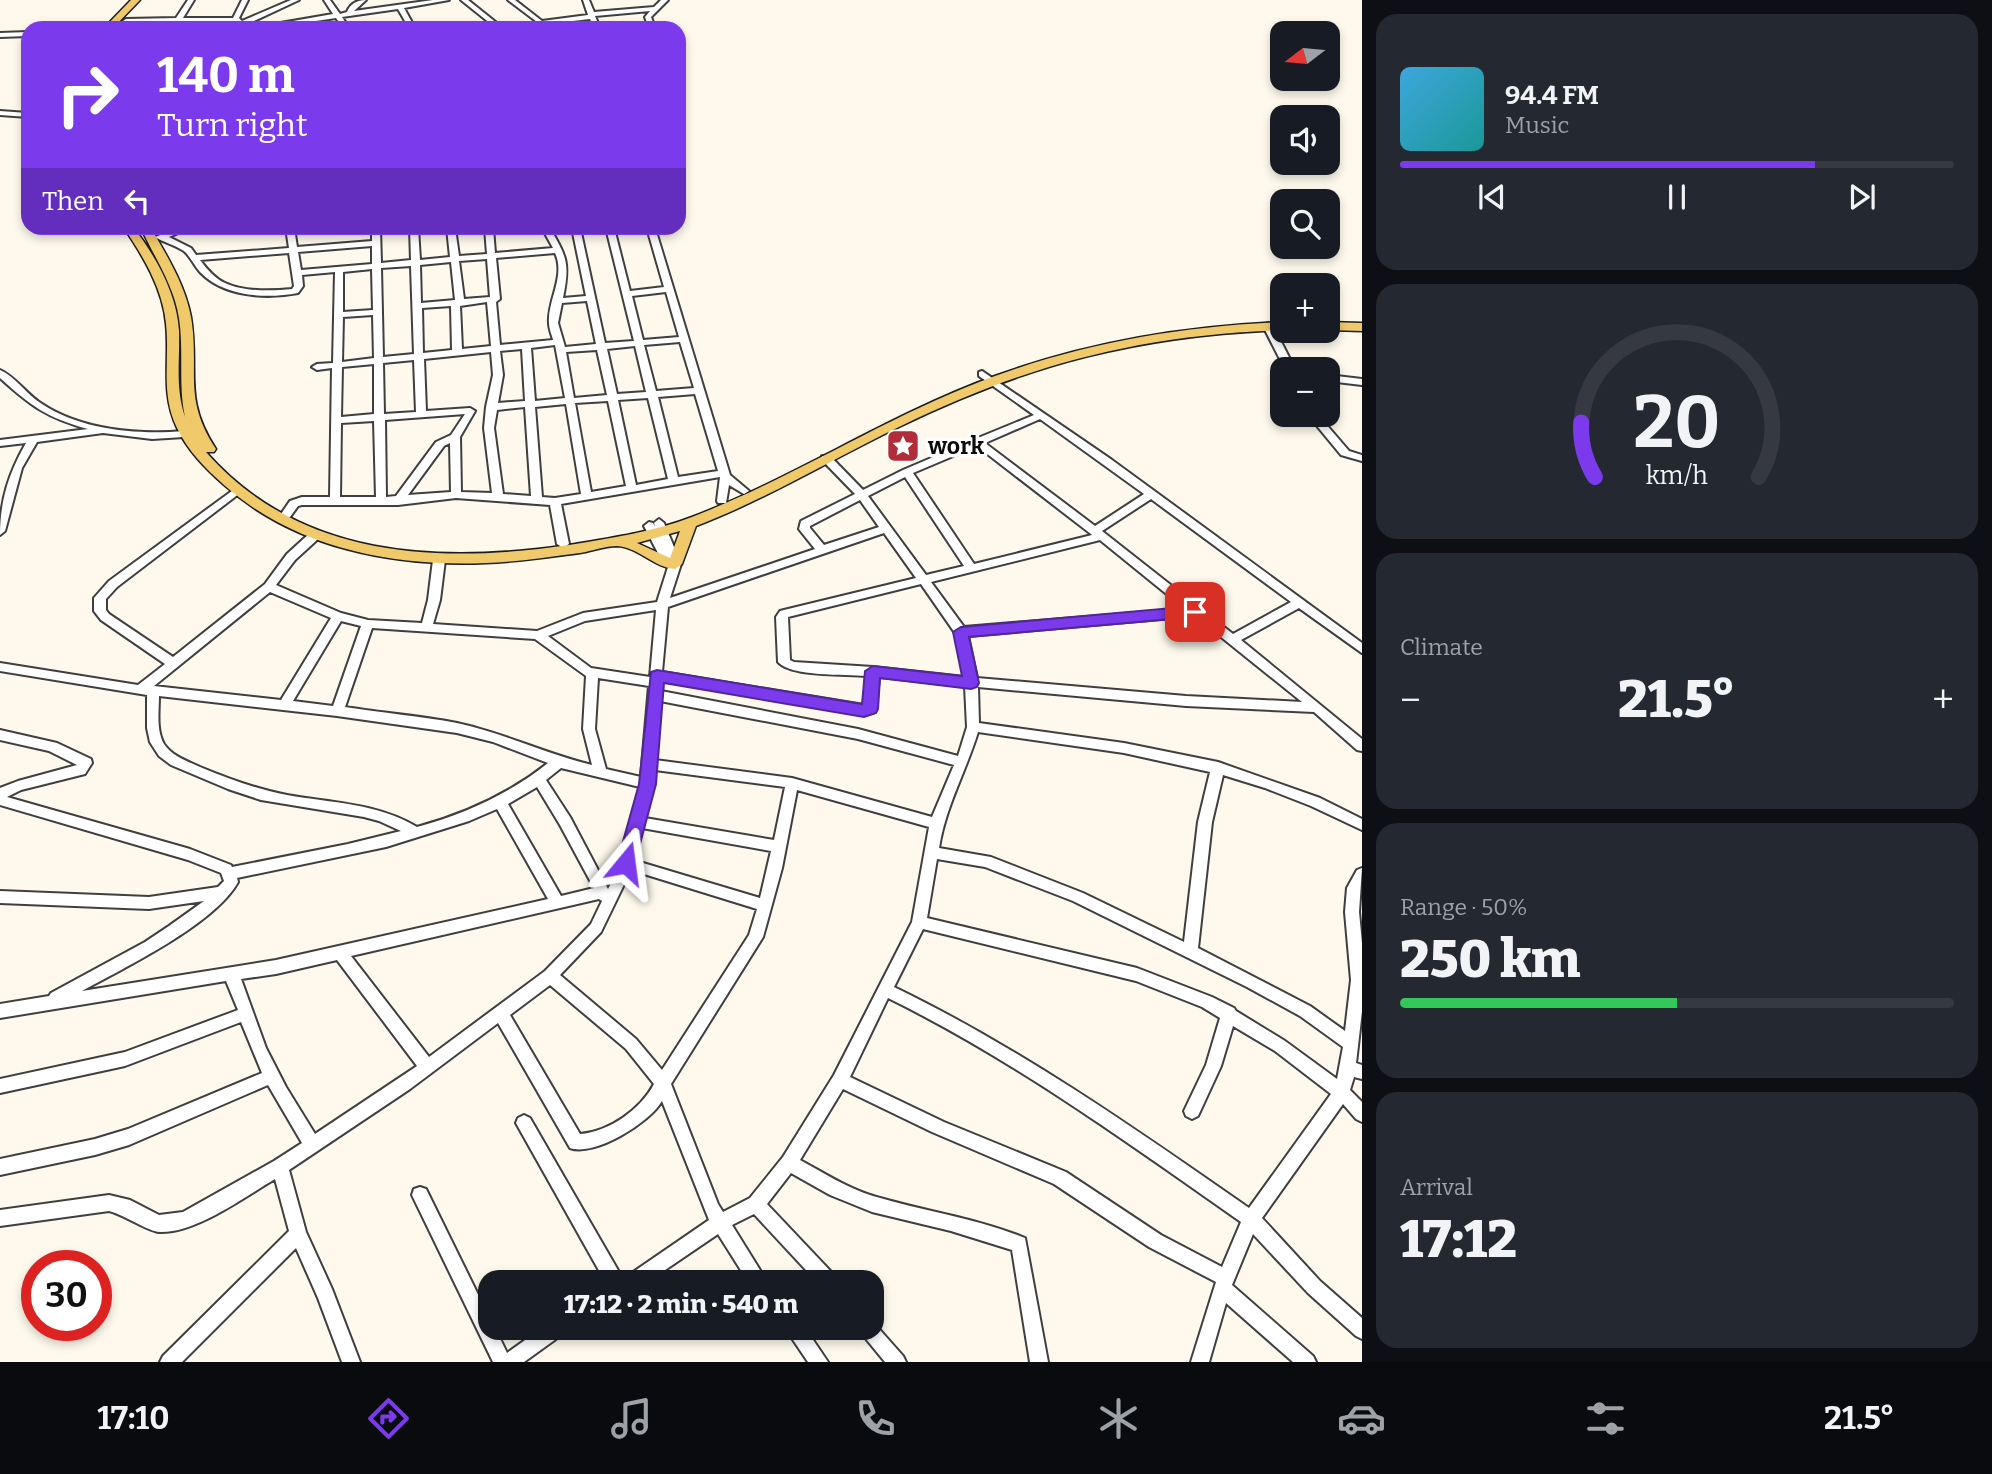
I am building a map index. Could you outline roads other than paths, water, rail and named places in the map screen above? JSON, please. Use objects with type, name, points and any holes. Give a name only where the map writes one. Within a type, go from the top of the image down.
[{"type":"main road","points":[[115,21],[135,0]]},
{"type":"main road","points":[[126,21],[145,0]]},
{"type":"main road","points":[[133,235],[167,299],[178,373],[198,435],[234,477],[286,514],[324,531],[374,544],[423,551],[503,551],[690,523],[748,499],[987,378]]},
{"type":"main road","points":[[153,235],[183,307],[187,337],[178,373],[175,406],[184,433],[212,467],[236,491],[284,522],[314,536],[395,556],[439,560],[494,559],[618,542],[702,510],[744,491],[845,437],[987,378],[1106,342],[1220,321],[1270,318]]},
{"type":"main road","points":[[1340,317],[1362,318]]},
{"type":"main road","points":[[1106,342],[1268,326]]},
{"type":"main road","points":[[1340,326],[1362,327]]},
{"type":"main road","points":[[618,542],[649,552],[673,566],[690,523]]},
{"type":"street","points":[[178,20],[191,0]]},
{"type":"street","points":[[238,21],[245,0]]},
{"type":"street","points":[[267,12],[272,0]]},
{"type":"street","points":[[244,21],[296,0]]},
{"type":"street","points":[[329,0],[341,21]]},
{"type":"street","points":[[350,14],[352,8],[363,0]]},
{"type":"street","points":[[378,10],[392,0]]},
{"type":"street","points":[[304,21],[446,0]]},
{"type":"street","points":[[464,0],[491,21]]},
{"type":"street","points":[[511,0],[537,21]]},
{"type":"street","points":[[586,0],[594,21]]},
{"type":"street","points":[[634,0],[638,9]]},
{"type":"street","points":[[553,21],[638,9],[661,3]]},
{"type":"street","points":[[649,21],[648,17],[661,3]]},
{"type":"street","points":[[401,8],[408,21]]},
{"type":"street","points":[[126,21],[193,21]]},
{"type":"street","points":[[0,35],[21,34]]},
{"type":"street","points":[[0,113],[21,114]]},
{"type":"street","points":[[155,235],[185,248],[203,270],[221,285],[246,291],[295,291],[299,286],[291,235]]},
{"type":"street","points":[[376,235],[381,501]]},
{"type":"street","points":[[414,235],[421,414]]},
{"type":"street","points":[[452,235],[458,303],[457,352]]},
{"type":"street","points":[[418,306],[491,301],[496,297],[490,235]]},
{"type":"street","points":[[550,235],[560,253],[562,280],[553,323],[571,401],[587,498]]},
{"type":"street","points":[[578,235],[599,346],[632,489]]},
{"type":"street","points":[[612,235],[674,481]]},
{"type":"street","points":[[653,235],[724,475],[722,501]]},
{"type":"street","points":[[194,258],[375,243]]},
{"type":"street","points":[[297,273],[454,258],[560,253],[582,255]]},
{"type":"street","points":[[335,501],[340,269]]},
{"type":"street","points":[[626,294],[668,289]]},
{"type":"street","points":[[556,301],[590,298]]},
{"type":"street","points":[[491,301],[498,374],[489,428],[498,497]]},
{"type":"street","points":[[339,315],[377,312]]},
{"type":"street","points":[[1268,326],[1284,357]]},
{"type":"street","points":[[317,367],[526,345],[599,346],[682,339]]},
{"type":"street","points":[[526,345],[537,500]]},
{"type":"street","points":[[0,373],[46,411],[110,430],[153,436],[184,433]]},
{"type":"street","points":[[987,378],[1152,494],[1297,604],[1362,649]]},
{"type":"street","points":[[1340,379],[1362,382]]},
{"type":"street","points":[[491,407],[698,391]]},
{"type":"street","points":[[337,420],[470,411],[455,437],[440,444],[398,501]]},
{"type":"street","points":[[821,549],[804,525],[907,472],[1042,415]]},
{"type":"street","points":[[1323,427],[1345,453],[1362,458]]},
{"type":"street","points":[[0,443],[110,430]]},
{"type":"street","points":[[455,437],[456,495]]},
{"type":"street","points":[[0,531],[12,483],[22,455],[32,441]]},
{"type":"street","points":[[976,441],[1098,533],[1362,746]]},
{"type":"street","points":[[649,1270],[719,1223],[756,1204],[789,1163],[840,1080],[919,922],[936,824],[974,727],[971,683],[961,632],[862,495],[826,458]]},
{"type":"street","points":[[907,472],[971,568]]},
{"type":"street","points":[[286,514],[297,502],[398,501],[456,495],[555,502],[724,475],[744,491]]},
{"type":"street","points":[[0,492],[12,483]]},
{"type":"street","points":[[174,664],[105,617],[100,611],[100,598],[113,584],[236,491]]},
{"type":"street","points":[[1152,494],[1098,533],[782,616],[785,662],[789,665],[873,671],[971,683],[1223,704],[1317,707]]},
{"type":"street","points":[[555,502],[563,544]]},
{"type":"street","points":[[0,1218],[109,1203],[124,1206],[158,1224],[171,1224],[205,1210],[280,1167],[501,1014],[550,976],[596,928],[606,898],[626,863],[647,784],[662,605],[673,566],[656,528]]},
{"type":"street","points":[[269,587],[338,616],[368,624],[538,635],[583,617],[662,605],[887,528]]},
{"type":"street","points":[[147,690],[174,664],[269,587],[291,557],[314,536]]},
{"type":"street","points":[[426,629],[434,600],[439,560]]},
{"type":"street","points":[[1232,640],[1297,604]]},
{"type":"street","points":[[961,632],[1195,612]]},
{"type":"street","points":[[284,706],[338,616]]},
{"type":"street","points":[[337,711],[368,624]]},
{"type":"street","points":[[538,635],[592,674],[656,685],[864,710],[870,709],[873,671]]},
{"type":"street","points":[[0,667],[147,690],[337,711],[457,728],[495,738],[559,762],[647,784]]},
{"type":"street","points":[[592,674],[589,729],[601,774]]},
{"type":"street","points":[[656,685],[962,762]]},
{"type":"street","points":[[147,690],[154,736],[160,748],[177,763],[224,783],[269,797],[370,813],[394,821],[415,833]]},
{"type":"street","points":[[974,727],[1107,744],[1218,767],[1287,789],[1362,825]]},
{"type":"street","points":[[0,735],[52,747],[86,763],[80,770],[18,786],[2,803],[190,855],[226,869],[229,874],[230,882],[224,892],[208,907],[175,930],[50,1002]]},
{"type":"street","points":[[229,874],[255,866],[274,865],[357,848],[467,816],[540,781],[559,762]]},
{"type":"street","points":[[649,764],[792,783],[936,824]]},
{"type":"street","points":[[1190,952],[1205,822],[1218,767]]},
{"type":"street","points":[[540,781],[565,821],[606,898]]},
{"type":"street","points":[[501,1014],[576,1142],[586,1143],[636,1117],[652,1103],[756,937],[792,783]]},
{"type":"street","points":[[500,802],[557,902]]},
{"type":"street","points":[[637,822],[779,847]]},
{"type":"street","points":[[930,852],[975,858],[1036,878],[1305,1011],[1349,1043]]},
{"type":"street","points":[[626,863],[765,906]]},
{"type":"street","points":[[1200,1362],[1224,1283],[1251,1219],[1355,1070],[1349,1043],[1357,981],[1353,900],[1354,888],[1362,874]]},
{"type":"street","points":[[0,897],[149,903],[186,900],[224,892]]},
{"type":"street","points":[[0,1011],[231,975],[341,954],[479,918],[557,902],[606,898]]},
{"type":"street","points":[[919,922],[1137,975],[1229,1013],[1280,1046],[1342,1092],[1362,1114]]},
{"type":"street","points":[[341,954],[427,1067]]},
{"type":"street","points":[[231,975],[272,1076],[312,1145]]},
{"type":"street","points":[[550,976],[631,1044],[663,1083],[719,1223],[750,1270]]},
{"type":"street","points":[[886,990],[937,1015],[1015,1060],[1112,1122],[1251,1219],[1314,1287],[1362,1330]]},
{"type":"street","points":[[1192,1111],[1213,1066],[1229,1013]]},
{"type":"street","points":[[0,1086],[125,1059],[245,1014]]},
{"type":"street","points":[[0,1167],[129,1137],[272,1076]]},
{"type":"street","points":[[840,1080],[938,1126],[1060,1178],[1224,1283],[1307,1362]]},
{"type":"street","points":[[524,1123],[609,1270]]},
{"type":"street","points":[[789,1163],[836,1189],[872,1204],[950,1223],[1019,1244],[1039,1362]]},
{"type":"street","points":[[280,1167],[298,1234],[326,1295],[351,1362]]},
{"type":"street","points":[[420,1195],[502,1362]]},
{"type":"street","points":[[756,1204],[818,1270]]},
{"type":"street","points":[[169,1362],[298,1234]]},
{"type":"street","points":[[509,1362],[540,1340]]},
{"type":"street","points":[[803,1340],[819,1362]]},
{"type":"street","points":[[878,1340],[897,1362]]},
{"type":"place","name":"work","points":[[903,446]]}]
